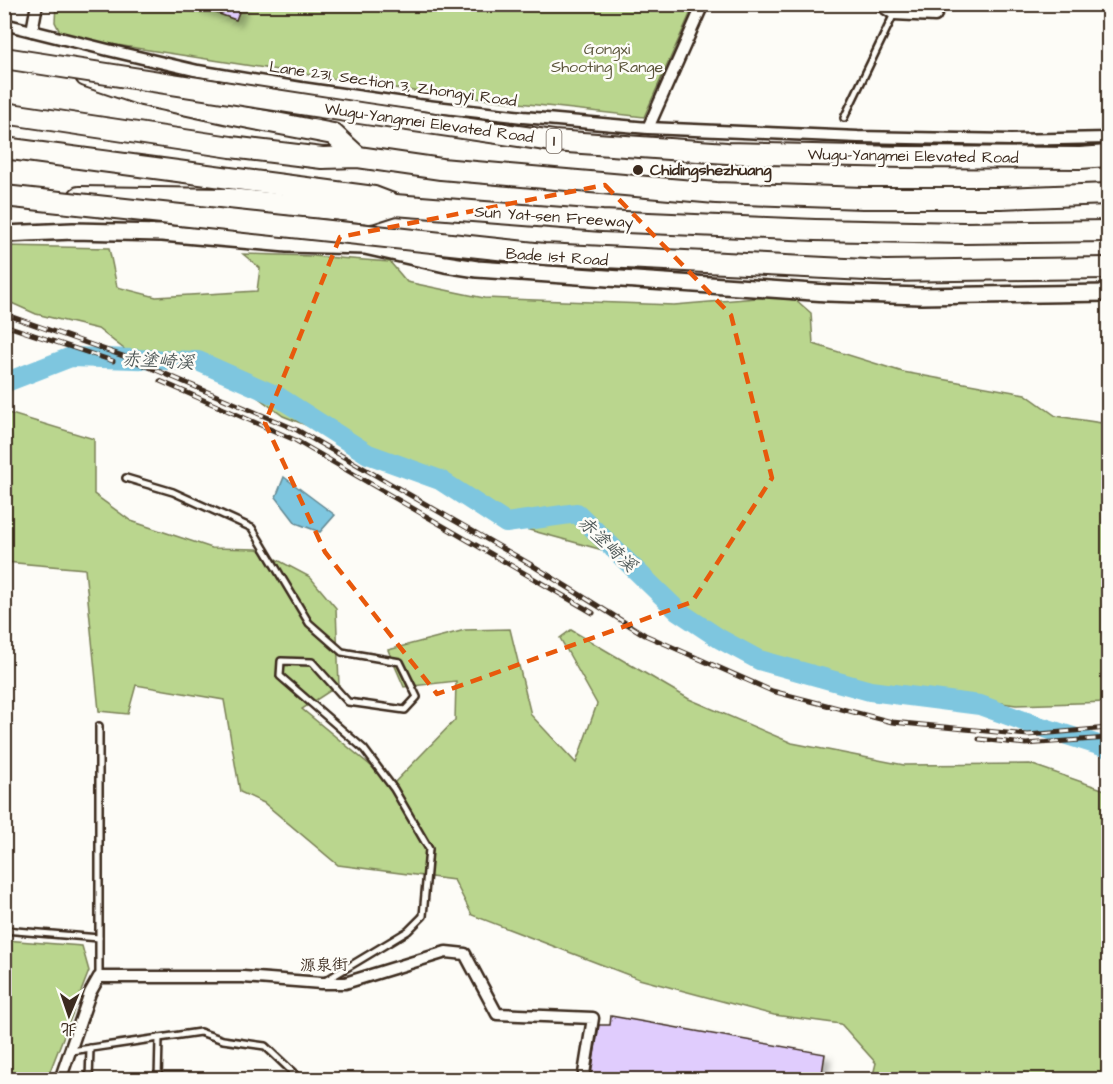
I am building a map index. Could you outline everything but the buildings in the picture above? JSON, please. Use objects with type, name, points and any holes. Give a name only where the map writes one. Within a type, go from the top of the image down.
[{"type":"highway","points":[[4,49],[142,95],[333,134],[358,157]]},
{"type":"highway","name":"Wugu-Yangmei Elevated Road","points":[[4,58],[553,141],[727,153],[904,157],[1080,158],[1108,156]]},
{"type":"highway","points":[[4,114],[322,158],[358,157],[441,169],[716,193],[863,198],[1001,198],[1108,194]]},
{"type":"highway","name":"Sun Yat-sen Freeway","points":[[4,147],[374,197],[395,205],[602,221],[815,230],[963,233],[1108,231]]},
{"type":"highway","points":[[4,197],[230,199],[370,213],[395,205]]},
{"type":"highway","points":[[4,197],[544,254],[886,271],[1108,268]]},
{"type":"street","points":[[32,31],[38,4]]},
{"type":"street","points":[[648,128],[703,4]]},
{"type":"street","points":[[879,4],[894,14],[935,16],[942,4]]},
{"type":"street","name":"Lane 231, Section 3, Zhongyi Road","points":[[4,24],[198,71],[301,88],[523,117],[648,128],[858,137],[1011,140],[1108,138]]},
{"type":"street","name":"Bade 1st Road","points":[[4,234],[73,231],[162,233],[287,244],[365,246],[477,269],[827,293],[921,296],[1108,293]]},
{"type":"street","name":"源泉街","points":[[99,977],[243,977],[345,983],[446,952],[465,954],[497,1014],[593,1018],[583,1080]]},
{"type":"street","points":[[60,1080],[90,993],[99,977]]},
{"type":"lane","points":[[844,118],[894,14]]},
{"type":"lane","points":[[126,478],[173,492],[252,528],[309,623],[342,652],[400,662],[417,697],[405,710],[348,702],[312,662],[281,661],[280,676],[364,749],[394,789],[429,849],[423,916],[408,931],[321,983]]},
{"type":"lane","points":[[99,726],[99,977]]},
{"type":"lane","points":[[4,930],[99,938]]},
{"type":"lane","points":[[70,1051],[200,1032],[223,1040],[265,1046],[301,1080]]},
{"type":"lane","points":[[158,1080],[159,1038]]},
{"type":"lane","points":[[89,1080],[90,1048]]},
{"type":"highlighted area","points":[[605,185],[731,315],[772,478],[692,602],[437,694],[325,552],[265,423],[340,237]]},
{"type":"green space","name":"Gongxi Shooting Range","points":[[56,4],[694,5],[644,117],[420,92],[78,39],[60,32],[55,22]]},
{"type":"green space","points":[[4,246],[109,248],[117,287],[156,297],[257,291],[260,268],[243,254],[390,262],[407,282],[484,298],[674,305],[769,297],[796,300],[811,313],[813,344],[903,372],[1025,394],[1056,416],[1108,424],[1108,702],[1016,705],[862,684],[724,644],[610,552],[522,528],[379,454],[283,416],[205,358],[141,362],[98,329],[36,314],[7,301]]},
{"type":"green space","points":[[5,368],[11,371],[8,413],[94,439],[94,494],[131,521],[212,548],[257,549],[310,577],[336,608],[339,685],[302,709],[393,784],[455,720],[456,681],[404,687],[388,650],[465,630],[510,629],[531,715],[576,763],[597,704],[560,638],[571,630],[689,699],[792,743],[904,765],[1030,764],[1108,791],[1108,1079],[872,1079],[876,1063],[841,1024],[774,1015],[639,979],[472,915],[454,880],[338,865],[264,803],[240,792],[224,700],[136,685],[128,714],[99,711],[85,569],[5,562]]},
{"type":"green space","points":[[5,940],[82,946],[89,971],[47,1079],[5,1079]]},
{"type":"water","points":[[284,477],[335,515],[320,532],[296,523],[276,497]]},
{"type":"waterway","name":"赤塗崎溪","points":[[4,383],[71,357],[198,361],[277,396],[368,454],[440,480],[506,523],[577,513],[678,611],[720,639],[759,660],[870,691],[980,705],[1108,748]]},
{"type":"railway","points":[[4,314],[123,356],[297,430],[535,567],[645,635],[772,691],[892,722],[1028,735],[1108,728]]},
{"type":"railway","points":[[4,325],[113,361]]},
{"type":"railway","points":[[160,381],[295,440],[593,613]]},
{"type":"railway","points":[[979,739],[1026,744],[1108,738]]},
{"type":"place","name":"Chidingshezhuang","points":[[638,170]]}]
